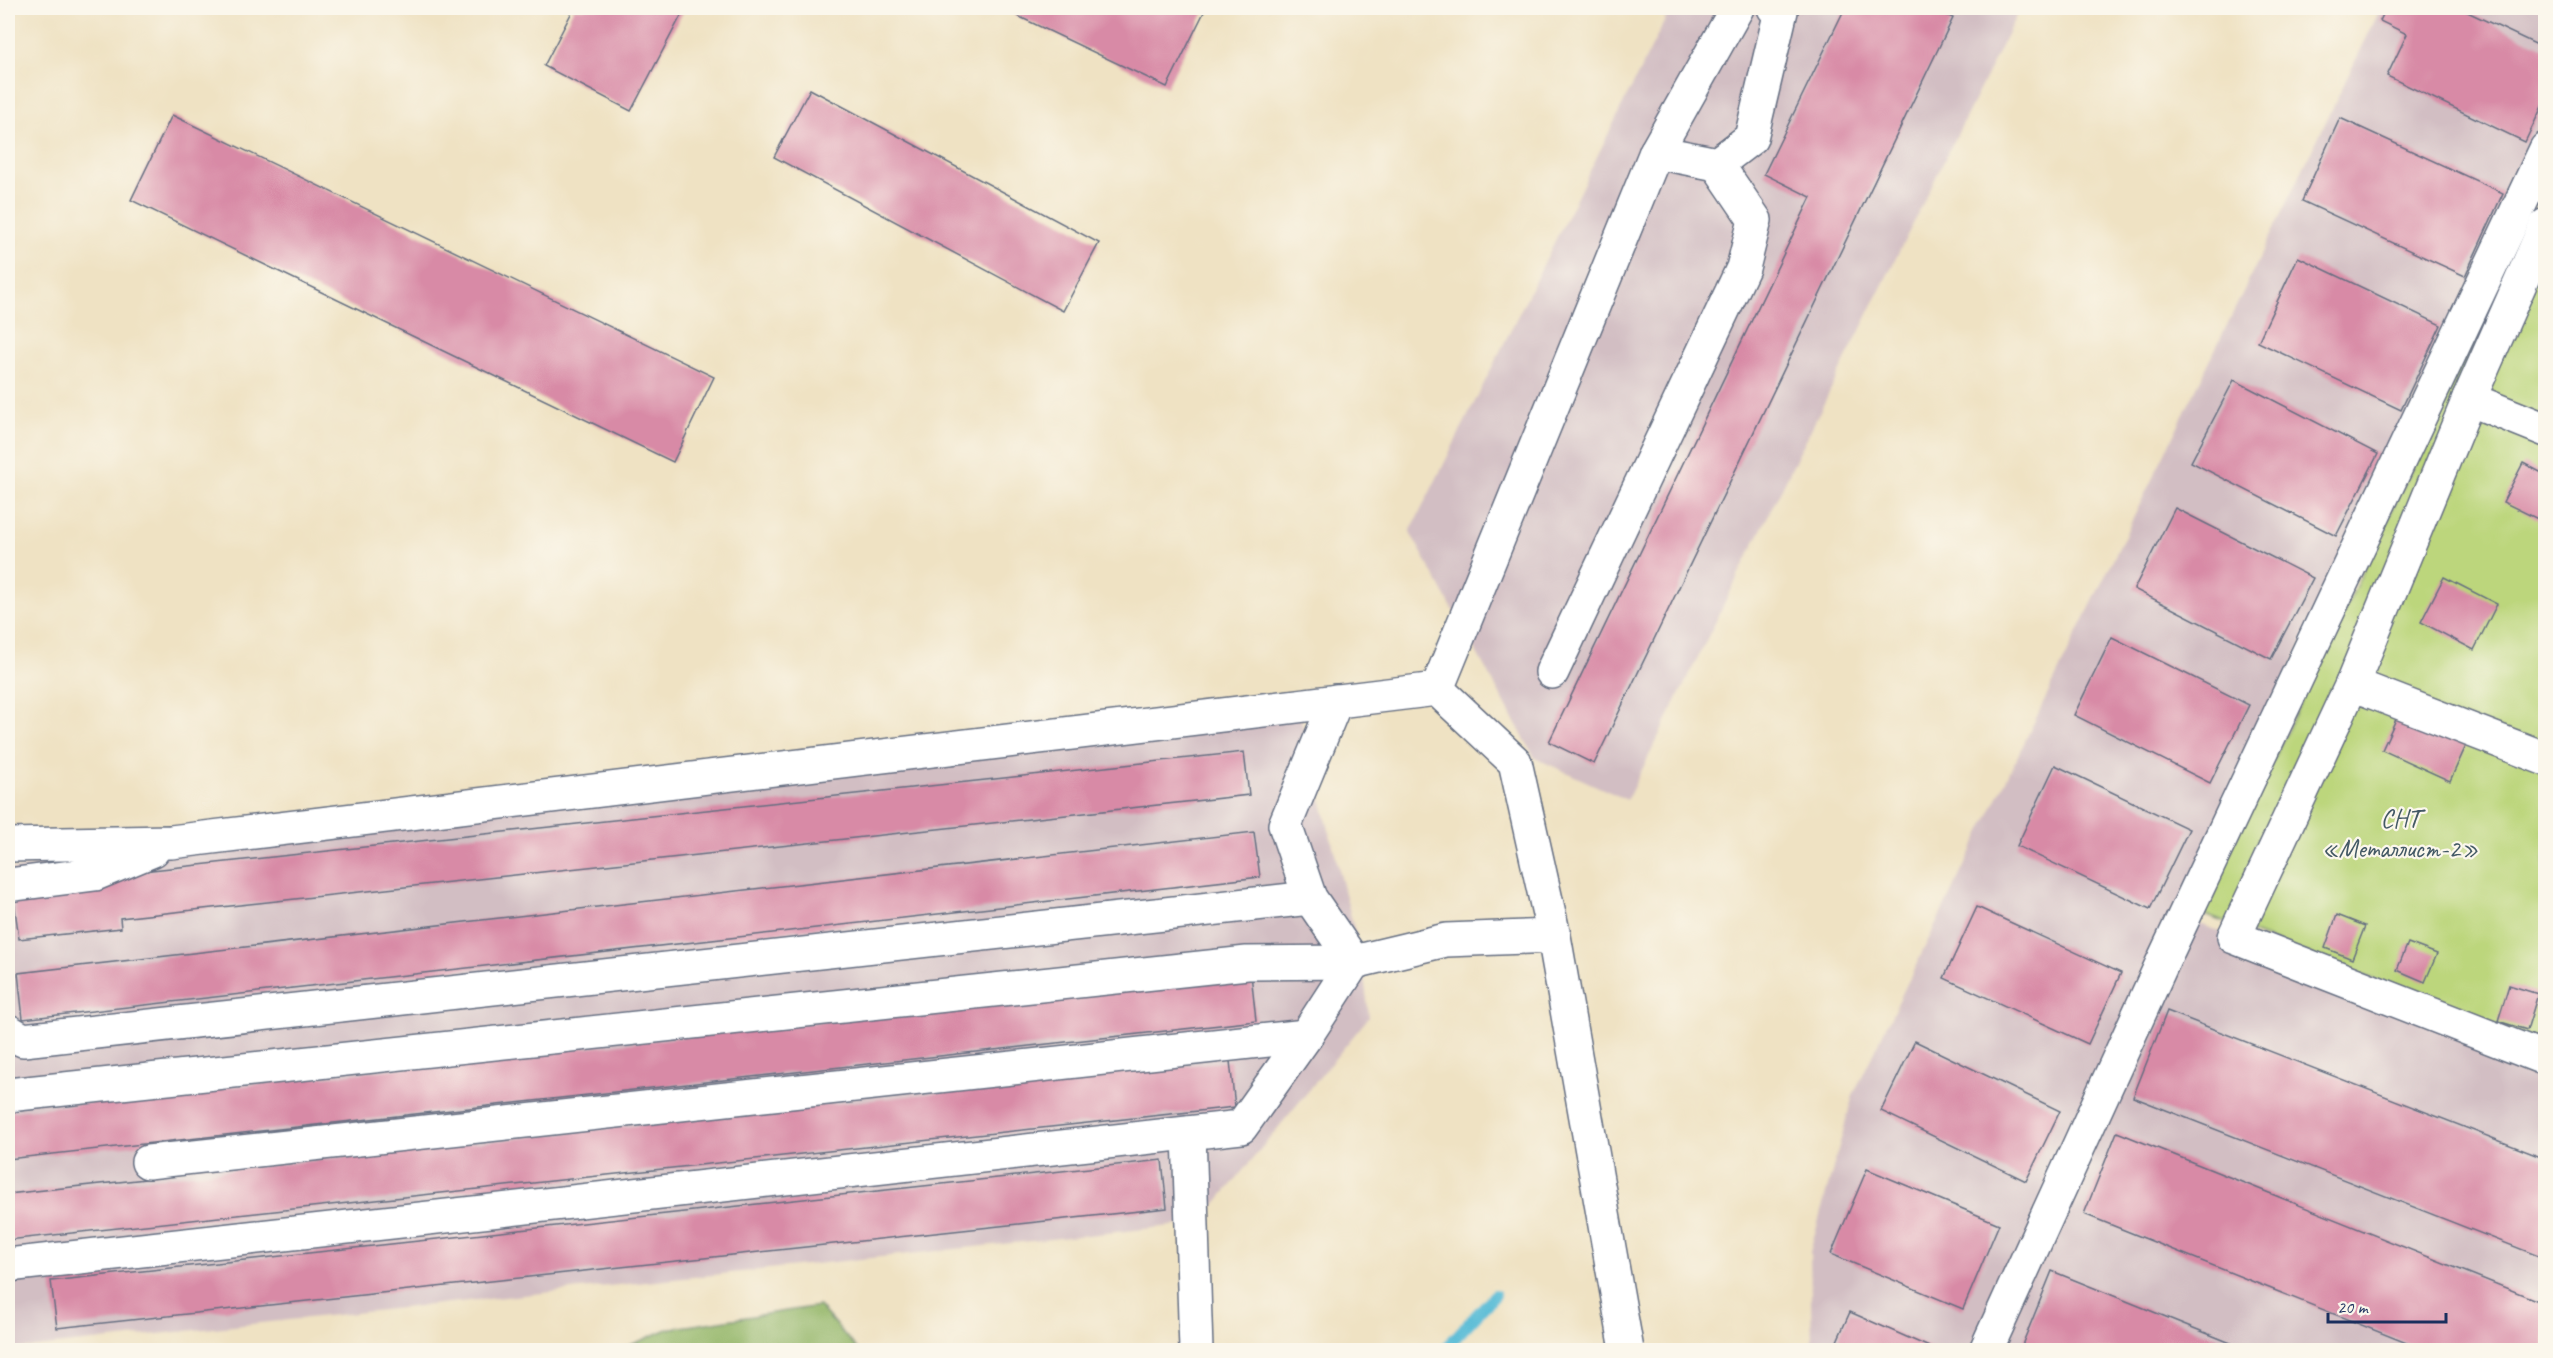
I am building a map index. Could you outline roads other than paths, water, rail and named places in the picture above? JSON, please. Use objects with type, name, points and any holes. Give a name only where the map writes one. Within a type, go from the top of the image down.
[{"type":"lane","points":[[1437,689],[1656,152],[1737,8]]},
{"type":"lane","points":[[1717,164],[1751,138],[1781,11],[1774,8]]},
{"type":"lane","points":[[1986,1350],[2165,957],[2546,149]]},
{"type":"lane","points":[[1552,672],[1743,268],[1755,220],[1717,164],[1656,152]]},
{"type":"lane","points":[[2546,225],[2469,399],[2352,684],[2234,937],[2546,1059]]},
{"type":"lane","points":[[2469,399],[2546,430]]},
{"type":"lane","points":[[2352,684],[2546,759]]},
{"type":"lane","points":[[8,845],[171,842],[1437,689],[1515,762],[1554,936],[1627,1350]]},
{"type":"lane","points":[[1336,701],[1286,825],[1310,898],[1354,962]]},
{"type":"lane","points":[[8,885],[95,874],[171,842]]},
{"type":"lane","points":[[8,1031],[23,1040],[1310,898]]},
{"type":"lane","points":[[8,1095],[1247,963],[1354,962],[1446,939],[1554,936]]},
{"type":"lane","points":[[8,1265],[1241,1128],[1354,962]]},
{"type":"lane","points":[[148,1162],[1305,1036]]},
{"type":"lane","points":[[1189,1133],[1196,1350]]},
{"type":"waterway","points":[[1444,1350],[1495,1295]]},
{"type":"park label","name":"СНТ «Металлист-2»","points":[[2400,833]]}]
